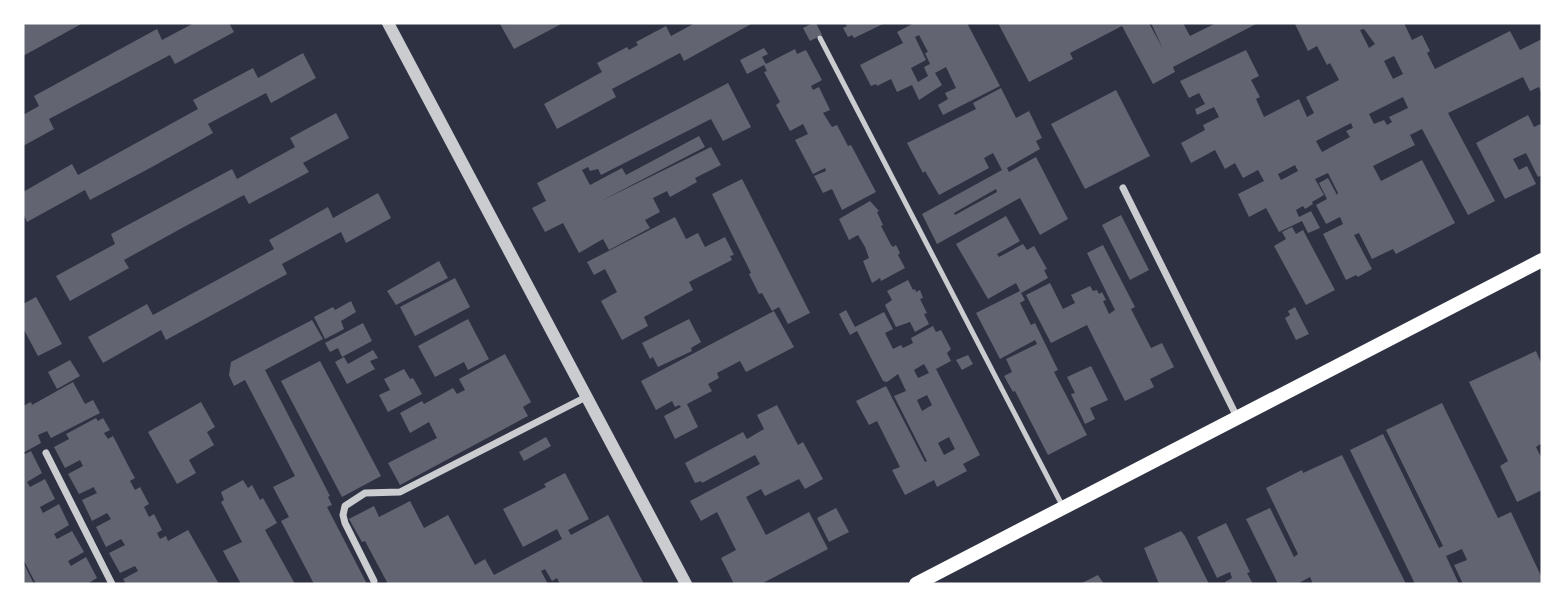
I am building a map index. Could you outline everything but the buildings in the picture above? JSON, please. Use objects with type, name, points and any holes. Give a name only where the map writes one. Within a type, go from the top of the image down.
[{"type":"main road","points":[[916,584],[1542,260]]},
{"type":"street","points":[[388,23],[686,584]]},
{"type":"street","points":[[1122,188],[1237,417]]},
{"type":"street","points":[[374,581],[345,523],[345,506],[365,493],[400,492],[586,397]]},
{"type":"street","points":[[47,453],[112,584]]},
{"type":"lane","points":[[820,38],[1063,508]]}]
